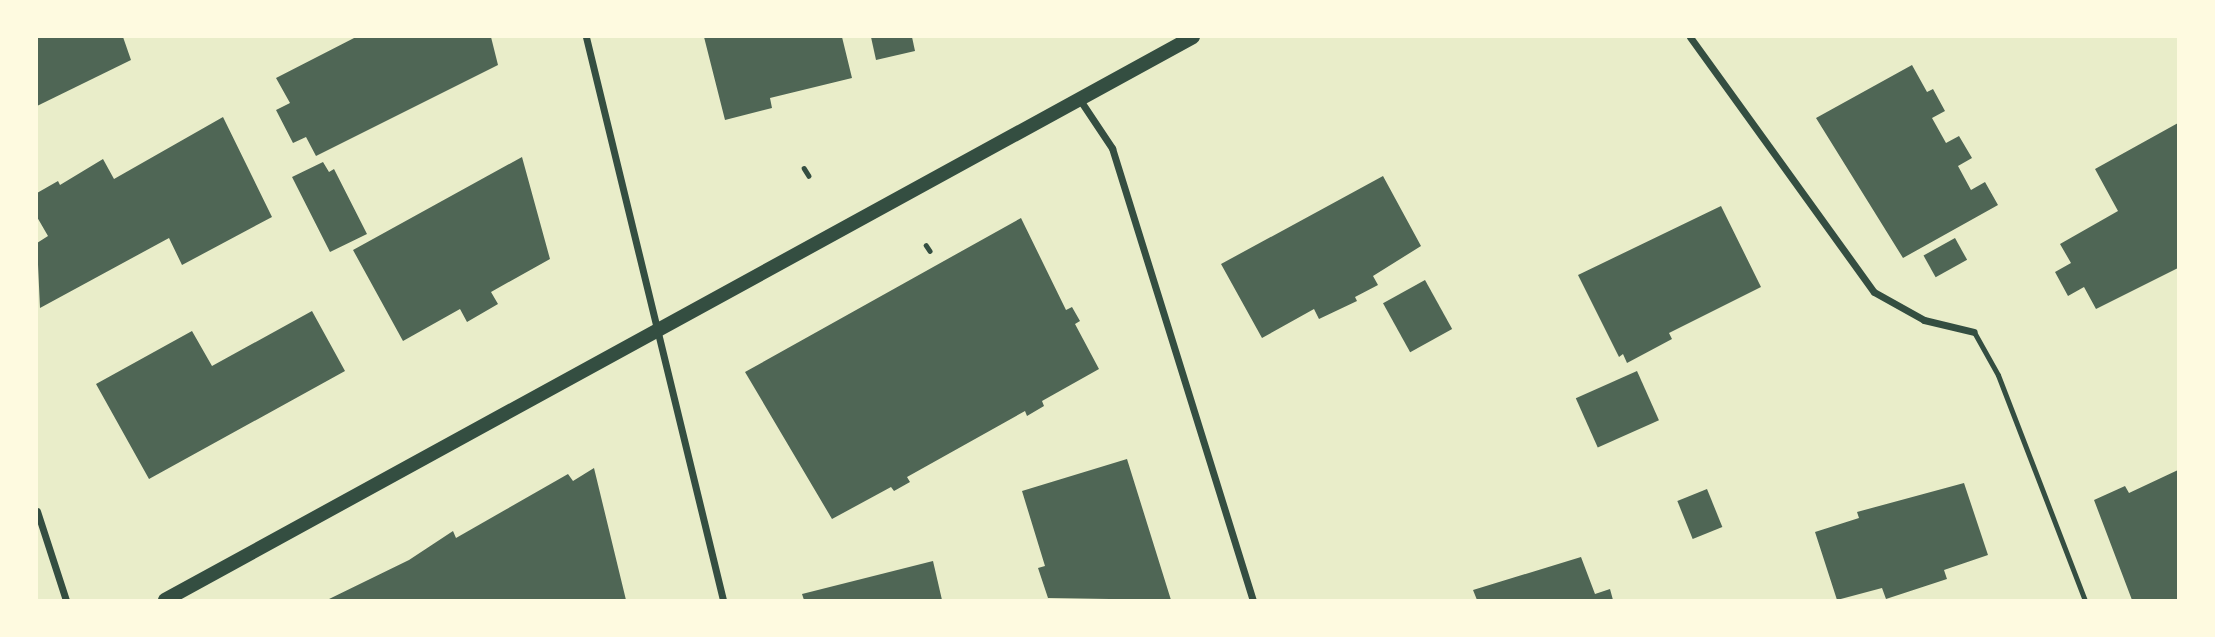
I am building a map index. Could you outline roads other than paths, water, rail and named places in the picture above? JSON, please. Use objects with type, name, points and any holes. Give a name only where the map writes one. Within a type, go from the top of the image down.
[{"type":"main road","points":[[165,600],[657,333],[1193,37]]},
{"type":"street","points":[[586,37],[723,600]]},
{"type":"street","points":[[1690,37],[1874,292],[1924,320],[1974,332]]},
{"type":"street","points":[[1080,100],[1112,148],[1253,600]]},
{"type":"street","points":[[37,511],[66,600]]},
{"type":"lane","points":[[1974,332],[1998,375],[2085,600]]}]
